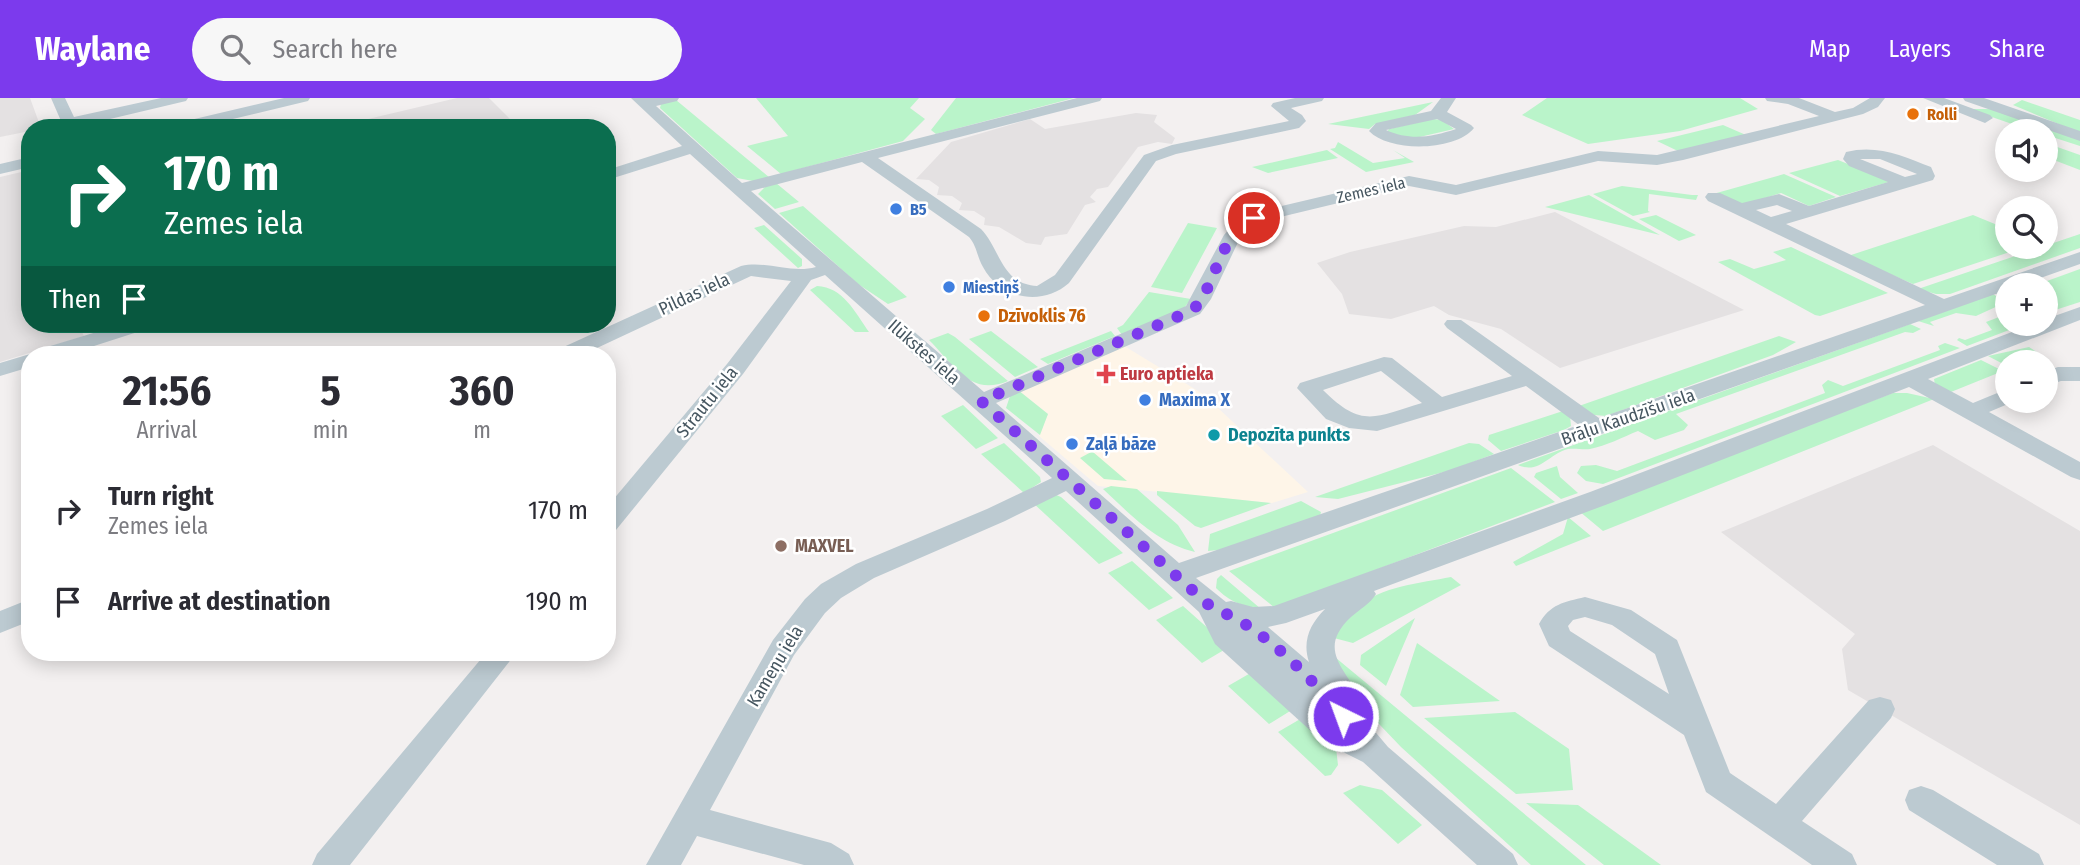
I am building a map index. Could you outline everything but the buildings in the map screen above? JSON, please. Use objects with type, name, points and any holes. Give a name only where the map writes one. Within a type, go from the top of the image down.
[{"type":"street","points":[[58,98],[63,119]]},
{"type":"street","points":[[90,119],[181,98]]},
{"type":"street","points":[[213,119],[303,98]]},
{"type":"street","points":[[642,101],[672,98]]},
{"type":"street","points":[[738,189],[1095,98]]},
{"type":"street","points":[[1274,102],[1317,98]]},
{"type":"street","points":[[1439,114],[1439,108],[1449,98]]},
{"type":"street","points":[[1772,98],[1791,100],[1834,117]]},
{"type":"street","name":"Zemes iela","points":[[981,401],[1193,310],[1203,299],[1234,231],[1254,218],[1409,181],[1456,190],[1598,156],[1657,160],[1670,158],[1865,109],[1878,98]]},
{"type":"street","points":[[1932,98],[1973,107],[1987,104]]},
{"type":"street","points":[[1932,98],[1995,121]]},
{"type":"street","points":[[1970,98],[2080,136]]},
{"type":"street","name":"Ilūkstes iela","points":[[642,101],[828,270],[981,401],[1210,606],[1225,636],[1334,733],[1377,756],[1501,865]]},
{"type":"street","points":[[865,157],[975,233],[986,243],[993,270],[1025,292],[1036,293],[1049,290],[1062,279],[1150,158],[1172,150],[1294,125],[1298,121],[1274,102]]},
{"type":"street","points":[[1439,114],[1466,128],[1461,133],[1411,144],[1395,141],[1377,131],[1381,126],[1439,114]]},
{"type":"street","points":[[2058,143],[2080,151]]},
{"type":"street","points":[[616,171],[692,148]]},
{"type":"street","points":[[0,169],[21,164]]},
{"type":"street","points":[[1771,223],[1904,183]]},
{"type":"street","points":[[1714,197],[1943,306]]},
{"type":"street","points":[[1741,209],[1779,199],[1808,212]]},
{"type":"street","name":"Brāļu Kaudzīšu iela","points":[[1175,575],[2080,258]]},
{"type":"street","points":[[2056,273],[2080,264]]},
{"type":"street","name":"Pildas iela","points":[[616,331],[748,270],[762,269],[803,278]]},
{"type":"street","points":[[803,278],[828,270]]},
{"type":"street","name":"Strautu iela","points":[[616,513],[735,369],[803,278]]},
{"type":"street","points":[[2058,315],[2077,314]]},
{"type":"street","points":[[1210,606],[1253,617],[1276,616],[1382,579],[2077,314]]},
{"type":"street","points":[[1454,324],[1598,428]]},
{"type":"street","points":[[73,346],[115,333]]},
{"type":"street","name":"Pildas iela","points":[[584,346],[612,333]]},
{"type":"street","points":[[0,370],[21,363]]},
{"type":"street","points":[[1440,406],[1384,363],[1308,388],[1310,393],[1334,414],[1362,424],[1377,424],[1440,406],[1529,378]]},
{"type":"street","points":[[2058,373],[2080,374]]},
{"type":"street","points":[[1910,378],[2080,472]]},
{"type":"street","points":[[1972,412],[1995,401]]},
{"type":"street","name":"Kameņu iela","points":[[663,865],[791,634],[831,591],[865,571],[996,515],[1068,480]]},
{"type":"street","points":[[1377,756],[1357,713],[1325,671],[1319,650],[1322,632],[1333,615],[1382,579]]},
{"type":"street","points":[[1698,728],[1559,638],[1553,624],[1564,612],[1585,607],[1621,617],[1667,648],[1698,728],[1717,782],[1840,865]]},
{"type":"street","points":[[0,623],[21,613]]},
{"type":"street","points":[[329,865],[495,661]]},
{"type":"street","points":[[1779,824],[1880,709]]},
{"type":"street","points":[[1921,800],[2027,865]]},
{"type":"street","points":[[689,819],[820,855],[837,865]]},
{"type":"shaded area","points":[[0,98],[30,98],[38,119],[21,119],[21,133],[0,137]]},
{"type":"shaded area","points":[[457,98],[489,98],[510,119],[368,119]]},
{"type":"shaded area","points":[[1136,113],[1157,115],[1154,122],[1175,138],[1172,144],[1158,142],[1138,147],[1108,187],[1097,189],[1090,197],[1096,202],[1085,205],[1067,234],[1045,237],[1041,245],[1026,243],[999,227],[984,225],[985,218],[974,211],[959,210],[962,203],[952,196],[937,195],[939,187],[929,180],[916,179],[951,142],[1030,119],[1045,129]]},
{"type":"shaded area","points":[[21,172],[21,333],[82,333],[84,336],[52,346],[21,346],[21,356],[0,362],[0,177]]},
{"type":"shaded area","points":[[1555,212],[1744,310],[1560,368],[1501,329],[1449,315],[1434,306],[1391,319],[1349,314],[1342,294],[1317,263],[1350,252],[1464,226],[1496,227]]},
{"type":"shaded area","points":[[1121,344],[1203,394],[1308,492],[1272,503],[1098,486],[1039,436],[1048,414],[1018,390]]},
{"type":"shaded area","points":[[1933,445],[2080,531],[2080,825],[1848,690],[1842,649],[1855,634],[1721,532]]},
{"type":"green space","points":[[756,98],[919,98],[910,108],[925,119],[903,141],[781,174],[747,146],[788,136]]},
{"type":"green space","points":[[956,98],[1074,98],[936,134],[931,130]]},
{"type":"green space","points":[[1547,98],[1740,98],[1758,109],[1680,131],[1588,144],[1522,115]]},
{"type":"green space","points":[[676,100],[770,178],[753,181],[737,178],[660,108],[661,104]]},
{"type":"green space","points":[[2022,100],[2080,120],[2080,133],[2058,124],[2058,119],[2046,119],[2013,105]]},
{"type":"green space","points":[[1433,102],[1415,115],[1375,124],[1369,129],[1328,124]]},
{"type":"green space","points":[[1969,109],[1992,109],[2020,119],[1998,119]]},
{"type":"green space","points":[[1433,119],[1442,120],[1454,129],[1411,139],[1387,132],[1389,129]]},
{"type":"green space","points":[[1723,125],[1746,135],[1680,152],[1657,141]]},
{"type":"green space","points":[[2058,132],[2080,140],[2080,146],[2058,139]]},
{"type":"green space","points":[[1338,142],[1373,163],[1405,158],[1393,150],[1414,162],[1366,172],[1330,149],[1335,148]]},
{"type":"green space","points":[[2058,147],[2080,155],[2080,170],[2058,162]]},
{"type":"green space","points":[[1327,150],[1338,158],[1268,173],[1252,167]]},
{"type":"green space","points":[[1838,160],[1889,182],[1840,196],[1789,173]]},
{"type":"green space","points":[[1784,174],[1836,197],[1809,206],[1781,193],[1740,206],[1713,194]]},
{"type":"green space","points":[[776,183],[799,202],[775,209],[758,194],[766,186]]},
{"type":"green space","points":[[1622,186],[1698,195],[1696,200],[1649,194],[1650,212],[1633,216],[1593,194]]},
{"type":"green space","points":[[1589,195],[1660,235],[1545,207]]},
{"type":"green space","points":[[803,206],[907,297],[888,304],[858,284],[779,213]]},
{"type":"green space","points":[[1656,215],[1696,235],[1679,241],[1639,219]]},
{"type":"green space","points":[[1973,215],[1995,224],[1995,257],[1913,284],[1848,256]]},
{"type":"green space","points":[[1188,223],[1217,228],[1182,293],[1151,287]]},
{"type":"green space","points":[[764,225],[802,259],[802,266],[798,268],[754,228]]},
{"type":"green space","points":[[2080,234],[2080,248],[2058,256],[2058,241]]},
{"type":"green space","points":[[1791,247],[1888,293],[1820,316],[1718,262],[1730,259],[1754,269],[1786,260],[1773,252]]},
{"type":"green space","points":[[2006,259],[2049,259],[2009,273],[1995,273],[1995,278],[1950,294],[1936,294],[1918,289]]},
{"type":"green space","points":[[2080,269],[2080,302],[2058,309],[2058,277]]},
{"type":"green space","points":[[817,286],[826,287],[841,296],[869,332],[855,332],[810,290]]},
{"type":"green space","points":[[1149,292],[1191,299],[1184,308],[1122,335],[1117,328],[1123,325]]},
{"type":"green space","points":[[1995,295],[1995,307],[1976,316],[1956,313],[1930,322],[1934,326],[1918,321]]},
{"type":"green space","points":[[1995,319],[1995,335],[1967,346],[1957,340],[1965,340],[1992,330],[1986,322]]},
{"type":"green space","points":[[1910,324],[1921,329],[1913,333],[1905,332],[1676,414],[1688,425],[1684,430],[1655,440],[1638,431],[1596,448],[1562,451],[1532,467],[1518,465]]},
{"type":"green space","points":[[991,331],[1038,367],[1015,377],[969,339]]},
{"type":"green space","points":[[1111,331],[1115,336],[1048,364],[1040,359]]},
{"type":"green space","points":[[948,333],[1008,381],[983,385],[964,376],[929,340]]},
{"type":"green space","points":[[1779,336],[1796,342],[1773,355],[1606,416],[1594,415],[1576,407]]},
{"type":"green space","points":[[1945,343],[1960,348],[1603,484],[1586,481],[1577,473],[1581,466],[1596,465],[1617,471],[1825,393],[1822,385],[1828,380],[1843,386],[1940,350],[1938,346]]},
{"type":"green space","points":[[1981,360],[1995,367],[1995,374],[1946,394],[1935,385],[1934,379]]},
{"type":"green space","points":[[1018,390],[1048,414],[1040,435],[1006,408],[1010,396]]},
{"type":"green space","points":[[1893,393],[1934,399],[1603,531],[1579,511]]},
{"type":"green space","points":[[963,405],[998,438],[976,449],[941,416]]},
{"type":"green space","points":[[1563,411],[1570,416],[1571,426],[1564,430],[1501,451],[1488,440],[1489,435]]},
{"type":"green space","points":[[1004,443],[1040,477],[1041,482],[1024,493],[981,454]]},
{"type":"green space","points":[[1469,443],[1479,444],[1494,454],[1452,470],[1338,499],[1315,497]]},
{"type":"green space","points":[[1093,451],[1127,481],[1104,479],[1080,458]]},
{"type":"green space","points":[[1557,466],[1560,477],[1578,493],[1561,499],[1534,477],[1536,473]]},
{"type":"green space","points":[[1511,468],[1555,502],[1275,608],[1229,571]]},
{"type":"green space","points":[[1111,486],[1137,489],[1178,525],[1195,552],[1169,542],[1145,527],[1103,489]]},
{"type":"green space","points":[[1157,491],[1271,503],[1201,528],[1157,495]]},
{"type":"green space","points":[[1054,494],[1061,497],[1123,553],[1099,564],[1032,502]]},
{"type":"green space","points":[[1301,501],[1321,512],[1320,516],[1228,549],[1208,551],[1210,534]]},
{"type":"green space","points":[[1568,517],[1591,536],[1516,566],[1513,562],[1563,534]]},
{"type":"green space","points":[[1132,561],[1173,598],[1149,610],[1108,573]]},
{"type":"green space","points":[[1221,575],[1261,609],[1237,603],[1221,593],[1216,588],[1217,579]]},
{"type":"green space","points":[[1451,577],[1461,585],[1353,643],[1330,637],[1356,608],[1377,595]]},
{"type":"green space","points":[[1183,606],[1229,647],[1202,663],[1156,620]]},
{"type":"green space","points":[[1415,618],[1386,686],[1360,665],[1361,655]]},
{"type":"green space","points":[[1417,643],[1500,701],[1413,707],[1400,695]]},
{"type":"green space","points":[[1330,653],[1586,865],[1531,865],[1401,747],[1337,680]]},
{"type":"green space","points":[[1254,671],[1295,708],[1269,724],[1228,686]]},
{"type":"green space","points":[[1515,712],[1569,749],[1573,790],[1516,794],[1424,718]]},
{"type":"green space","points":[[1302,718],[1336,748],[1338,765],[1331,775],[1325,776],[1278,732]]},
{"type":"green space","points":[[1360,785],[1382,790],[1422,825],[1398,844],[1343,793]]},
{"type":"green space","points":[[1526,803],[1578,805],[1661,865],[1604,865]]},
{"type":"place","name":"Rolli","points":[[1913,114]]},
{"type":"place","name":"B5","points":[[896,209]]},
{"type":"place","name":"Miestiņš","points":[[949,287]]},
{"type":"place","name":"Dzīvoklis 76","points":[[984,316]]},
{"type":"place","name":"Euro aptieka","points":[[1106,374]]},
{"type":"place","name":"Maxima X","points":[[1145,400]]},
{"type":"place","name":"Depozīta punkts","points":[[1214,435]]},
{"type":"place","name":"Zaļā bāze","points":[[1072,444]]},
{"type":"place","name":"MAXVEL","points":[[781,546]]},
{"type":"route","points":[[1254,218],[1234,231],[1203,299],[1193,310],[981,401],[1210,606],[1248,626],[1277,650],[1326,695],[1343,716]]}]
